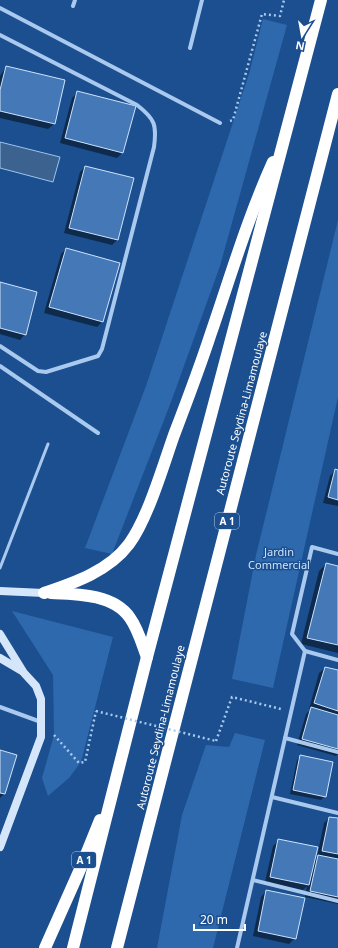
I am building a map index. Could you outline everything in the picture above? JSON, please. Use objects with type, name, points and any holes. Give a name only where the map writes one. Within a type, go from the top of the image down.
[{"type":"highway","name":"A 1","points":[[73,948],[148,657],[322,0]]},
{"type":"highway","name":"Autoroute Seydina-Limamoulaye","points":[[117,948],[338,94]]},
{"type":"highway","points":[[44,593],[89,576],[117,558],[129,544],[139,527],[208,340],[253,205],[287,129]]},
{"type":"highway","points":[[44,593],[104,599],[118,605],[130,616],[148,657]]},
{"type":"highway","name":"A 1","points":[[45,948],[81,867],[119,770]]},
{"type":"street","points":[[73,6],[75,0]]},
{"type":"street","points":[[190,48],[202,0]]},
{"type":"street","points":[[0,8],[220,123]]},
{"type":"street","points":[[0,35],[137,105],[151,116],[156,131],[154,147],[102,349],[98,356],[46,372],[38,371],[0,346]]},
{"type":"street","points":[[0,366],[98,434]]},
{"type":"street","points":[[338,554],[312,547],[292,634],[305,651],[338,660]]},
{"type":"street","points":[[0,591],[44,593]]},
{"type":"street","points":[[0,634],[24,673],[36,686],[41,699],[42,722],[41,737],[0,847]]},
{"type":"street","points":[[237,948],[305,651]]},
{"type":"street","points":[[0,658],[24,673]]},
{"type":"street","points":[[0,707],[42,722]]},
{"type":"street","points":[[286,738],[338,752]]},
{"type":"street","points":[[272,797],[338,813]]},
{"type":"street","points":[[253,880],[338,902]]},
{"type":"lane","points":[[0,568],[48,444]]},
{"type":"path","points":[[220,123],[227,123],[232,120],[262,14],[280,16],[284,0]]},
{"type":"path","points":[[42,722],[79,763],[85,762],[96,712],[216,741],[232,697],[292,711]]},
{"type":"green space","points":[[263,19],[287,25],[220,266],[171,402],[112,554],[85,548],[146,386],[249,74]]},
{"type":"green space","name":"Jardin Commercial","points":[[338,220],[338,397],[273,688],[232,679],[256,555]]},
{"type":"green space","points":[[12,611],[113,637],[81,762],[69,778],[48,796],[42,778],[54,735],[53,675]]},
{"type":"green space","points":[[235,733],[265,740],[213,948],[157,948],[182,815],[206,745],[229,747]]},
{"type":"shaded area","points":[[0,142],[60,157],[53,182],[0,168]]},
{"type":"building","points":[[6,66],[65,80],[55,124],[0,111],[0,90]]},
{"type":"building","points":[[77,91],[136,106],[123,153],[65,138]]},
{"type":"building","points":[[85,166],[134,178],[118,240],[69,228]]},
{"type":"building","points":[[66,248],[120,263],[103,322],[49,307]]},
{"type":"building","points":[[0,282],[37,292],[26,335],[0,328]]},
{"type":"building","points":[[335,469],[338,470],[338,500],[328,497]]},
{"type":"building","points":[[326,563],[338,566],[338,645],[307,638]]},
{"type":"building","points":[[325,667],[338,670],[338,711],[314,703]]},
{"type":"building","points":[[311,707],[338,715],[338,749],[302,739]]},
{"type":"building","points":[[0,750],[17,755],[5,794],[0,793]]},
{"type":"building","points":[[300,755],[333,762],[326,797],[293,790]]},
{"type":"building","points":[[329,817],[338,818],[338,854],[322,851]]},
{"type":"building","points":[[278,839],[318,847],[309,885],[270,877]]},
{"type":"building","points":[[318,855],[338,859],[338,897],[310,891]]},
{"type":"building","points":[[266,890],[305,898],[296,939],[258,931]]}]
